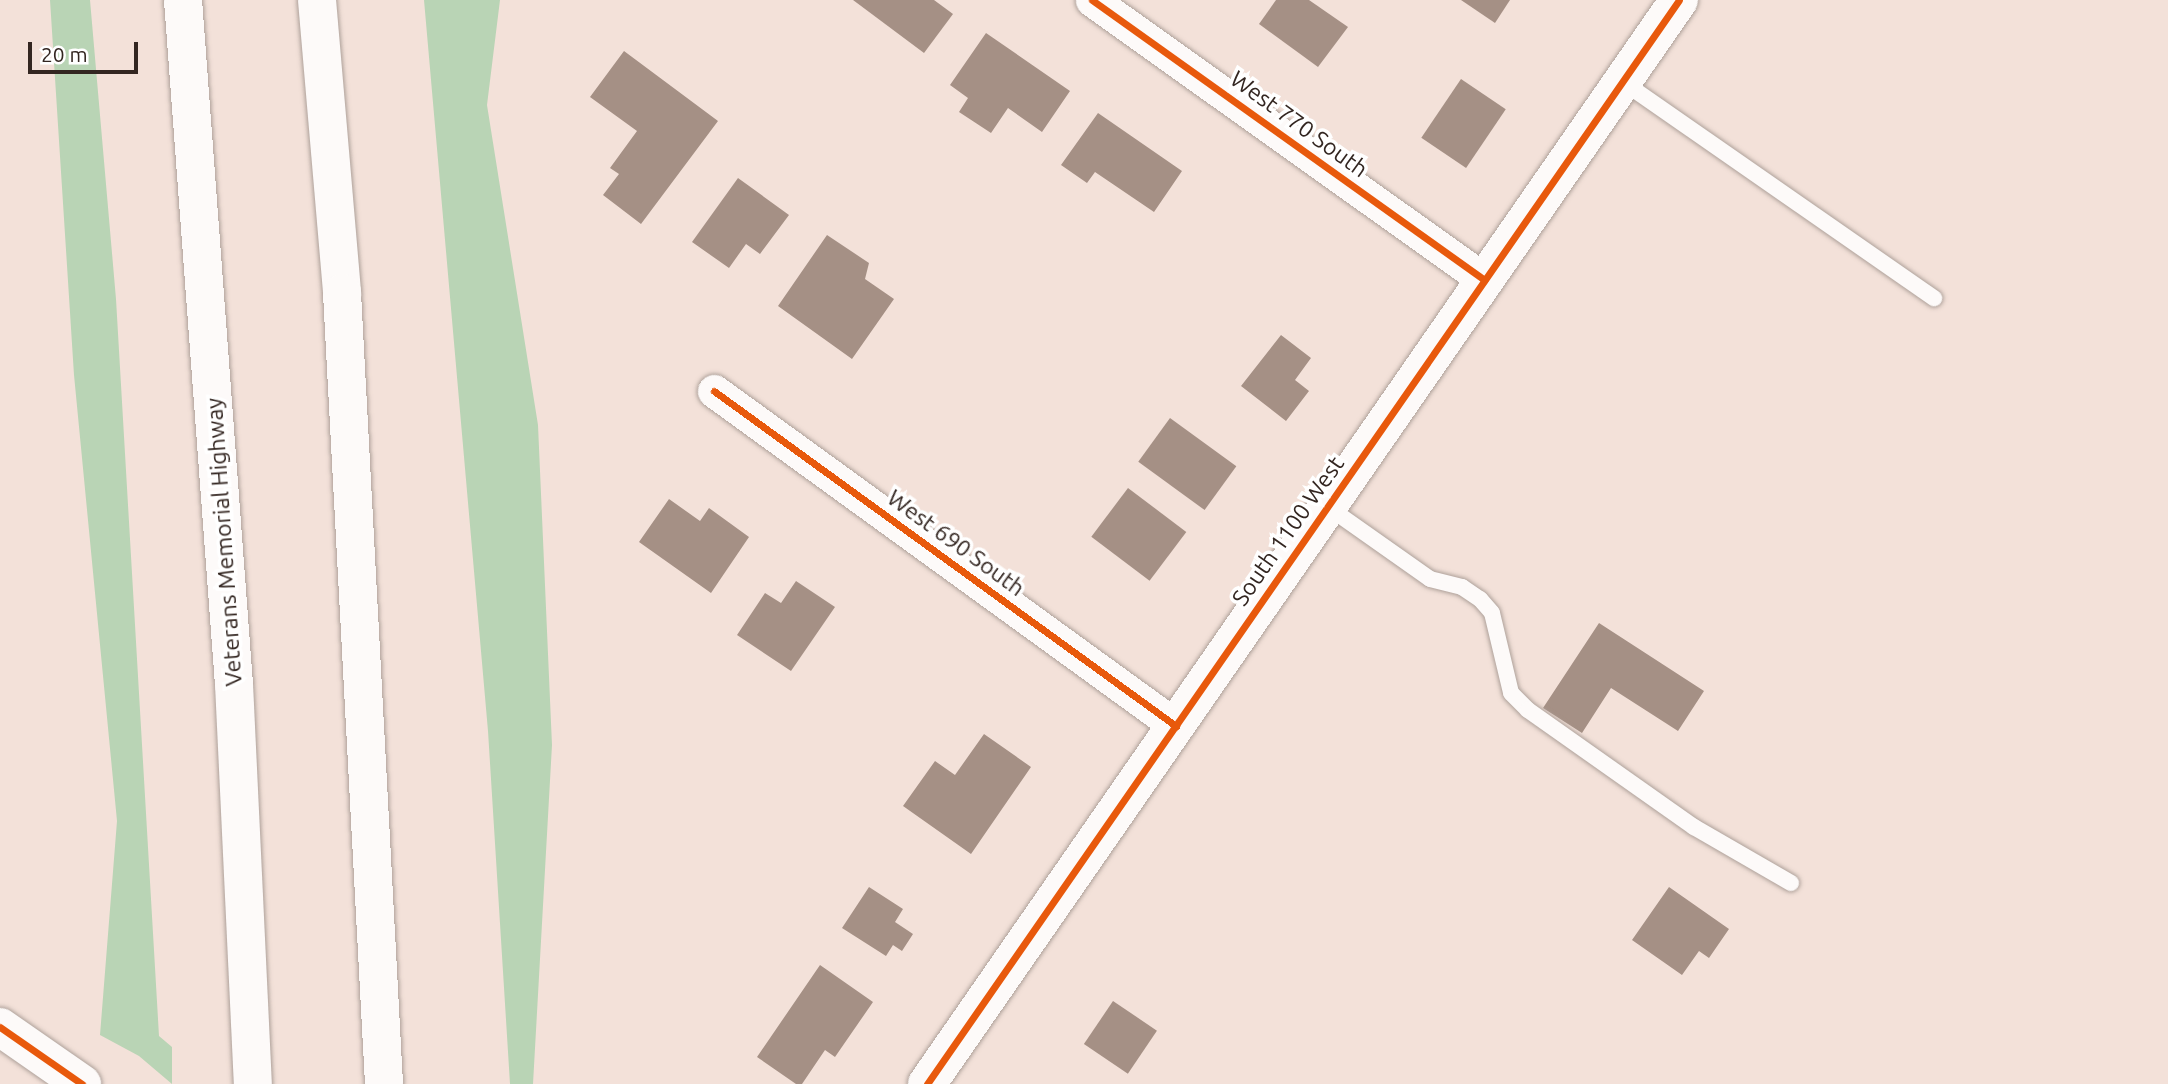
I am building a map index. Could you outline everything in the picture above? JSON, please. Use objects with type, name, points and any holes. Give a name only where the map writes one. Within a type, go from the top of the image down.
[{"type":"main road","name":"Veterans Memorial Highway","points":[[183,0],[234,684],[252,1080]]},
{"type":"main road","points":[[317,0],[342,293],[384,1084]]},
{"type":"main road","name":"South 1100 West","points":[[927,1084],[1679,0]]},
{"type":"main road","points":[[0,1027],[82,1084]]},
{"type":"street","name":"West 770 South","points":[[1092,0],[1485,280]]},
{"type":"street","name":"West 690 South","points":[[714,391],[1176,726]]},
{"type":"lane","points":[[1623,82],[1934,298]]},
{"type":"lane","points":[[1328,507],[1430,579],[1462,587],[1480,599],[1492,613],[1511,693],[1528,710],[1693,827],[1791,883]]},
{"type":"green space","points":[[50,0],[90,0],[116,299],[159,1036],[172,1047],[172,1084],[139,1056],[100,1035],[117,821],[74,375]]},
{"type":"green space","points":[[424,0],[500,0],[487,105],[538,425],[552,745],[533,1084],[510,1084],[488,731]]},
{"type":"building","points":[[853,0],[934,0],[953,14],[924,53]]},
{"type":"building","points":[[1276,0],[1309,0],[1348,27],[1318,67],[1259,24]]},
{"type":"building","points":[[1461,0],[1510,0],[1495,23]]},
{"type":"building","points":[[986,33],[1070,91],[1042,132],[1008,108],[991,133],[959,112],[968,98],[950,85]]},
{"type":"building","points":[[624,51],[718,121],[641,224],[603,195],[619,174],[610,168],[637,131],[590,97]]},
{"type":"building","points":[[1461,79],[1506,109],[1466,168],[1421,138]]},
{"type":"building","points":[[1098,113],[1182,171],[1154,212],[1095,172],[1087,183],[1061,165]]},
{"type":"building","points":[[738,178],[789,215],[760,254],[746,244],[729,268],[692,242]]},
{"type":"building","points":[[827,235],[869,263],[865,279],[894,299],[852,359],[778,306]]},
{"type":"building","points":[[1281,335],[1311,358],[1295,380],[1309,391],[1286,421],[1241,386]]},
{"type":"building","points":[[1170,418],[1236,466],[1205,510],[1138,462]]},
{"type":"building","points":[[1128,488],[1186,532],[1150,581],[1091,537]]},
{"type":"building","points":[[669,499],[700,521],[709,508],[749,537],[711,593],[639,542]]},
{"type":"building","points":[[796,581],[835,607],[791,671],[737,635],[765,593],[781,603]]},
{"type":"building","points":[[1599,623],[1704,691],[1678,731],[1611,688],[1582,733],[1543,708]]},
{"type":"building","points":[[984,734],[1031,767],[971,854],[903,806],[935,761],[955,775]]},
{"type":"building","points":[[869,887],[903,909],[895,922],[913,934],[902,951],[893,945],[886,956],[842,928]]},
{"type":"building","points":[[1669,887],[1729,929],[1709,958],[1699,951],[1682,975],[1632,940]]},
{"type":"building","points":[[820,965],[873,1002],[835,1057],[825,1050],[802,1084],[796,1084],[757,1057]]},
{"type":"building","points":[[1113,1001],[1157,1031],[1128,1074],[1084,1044]]},
{"type":"cycle path","points":[[1092,0],[1484,280]]},
{"type":"cycle path","points":[[927,1084],[1679,0]]},
{"type":"cycle path","points":[[714,391],[1176,726]]},
{"type":"cycle path","points":[[0,1027],[82,1084]]}]
